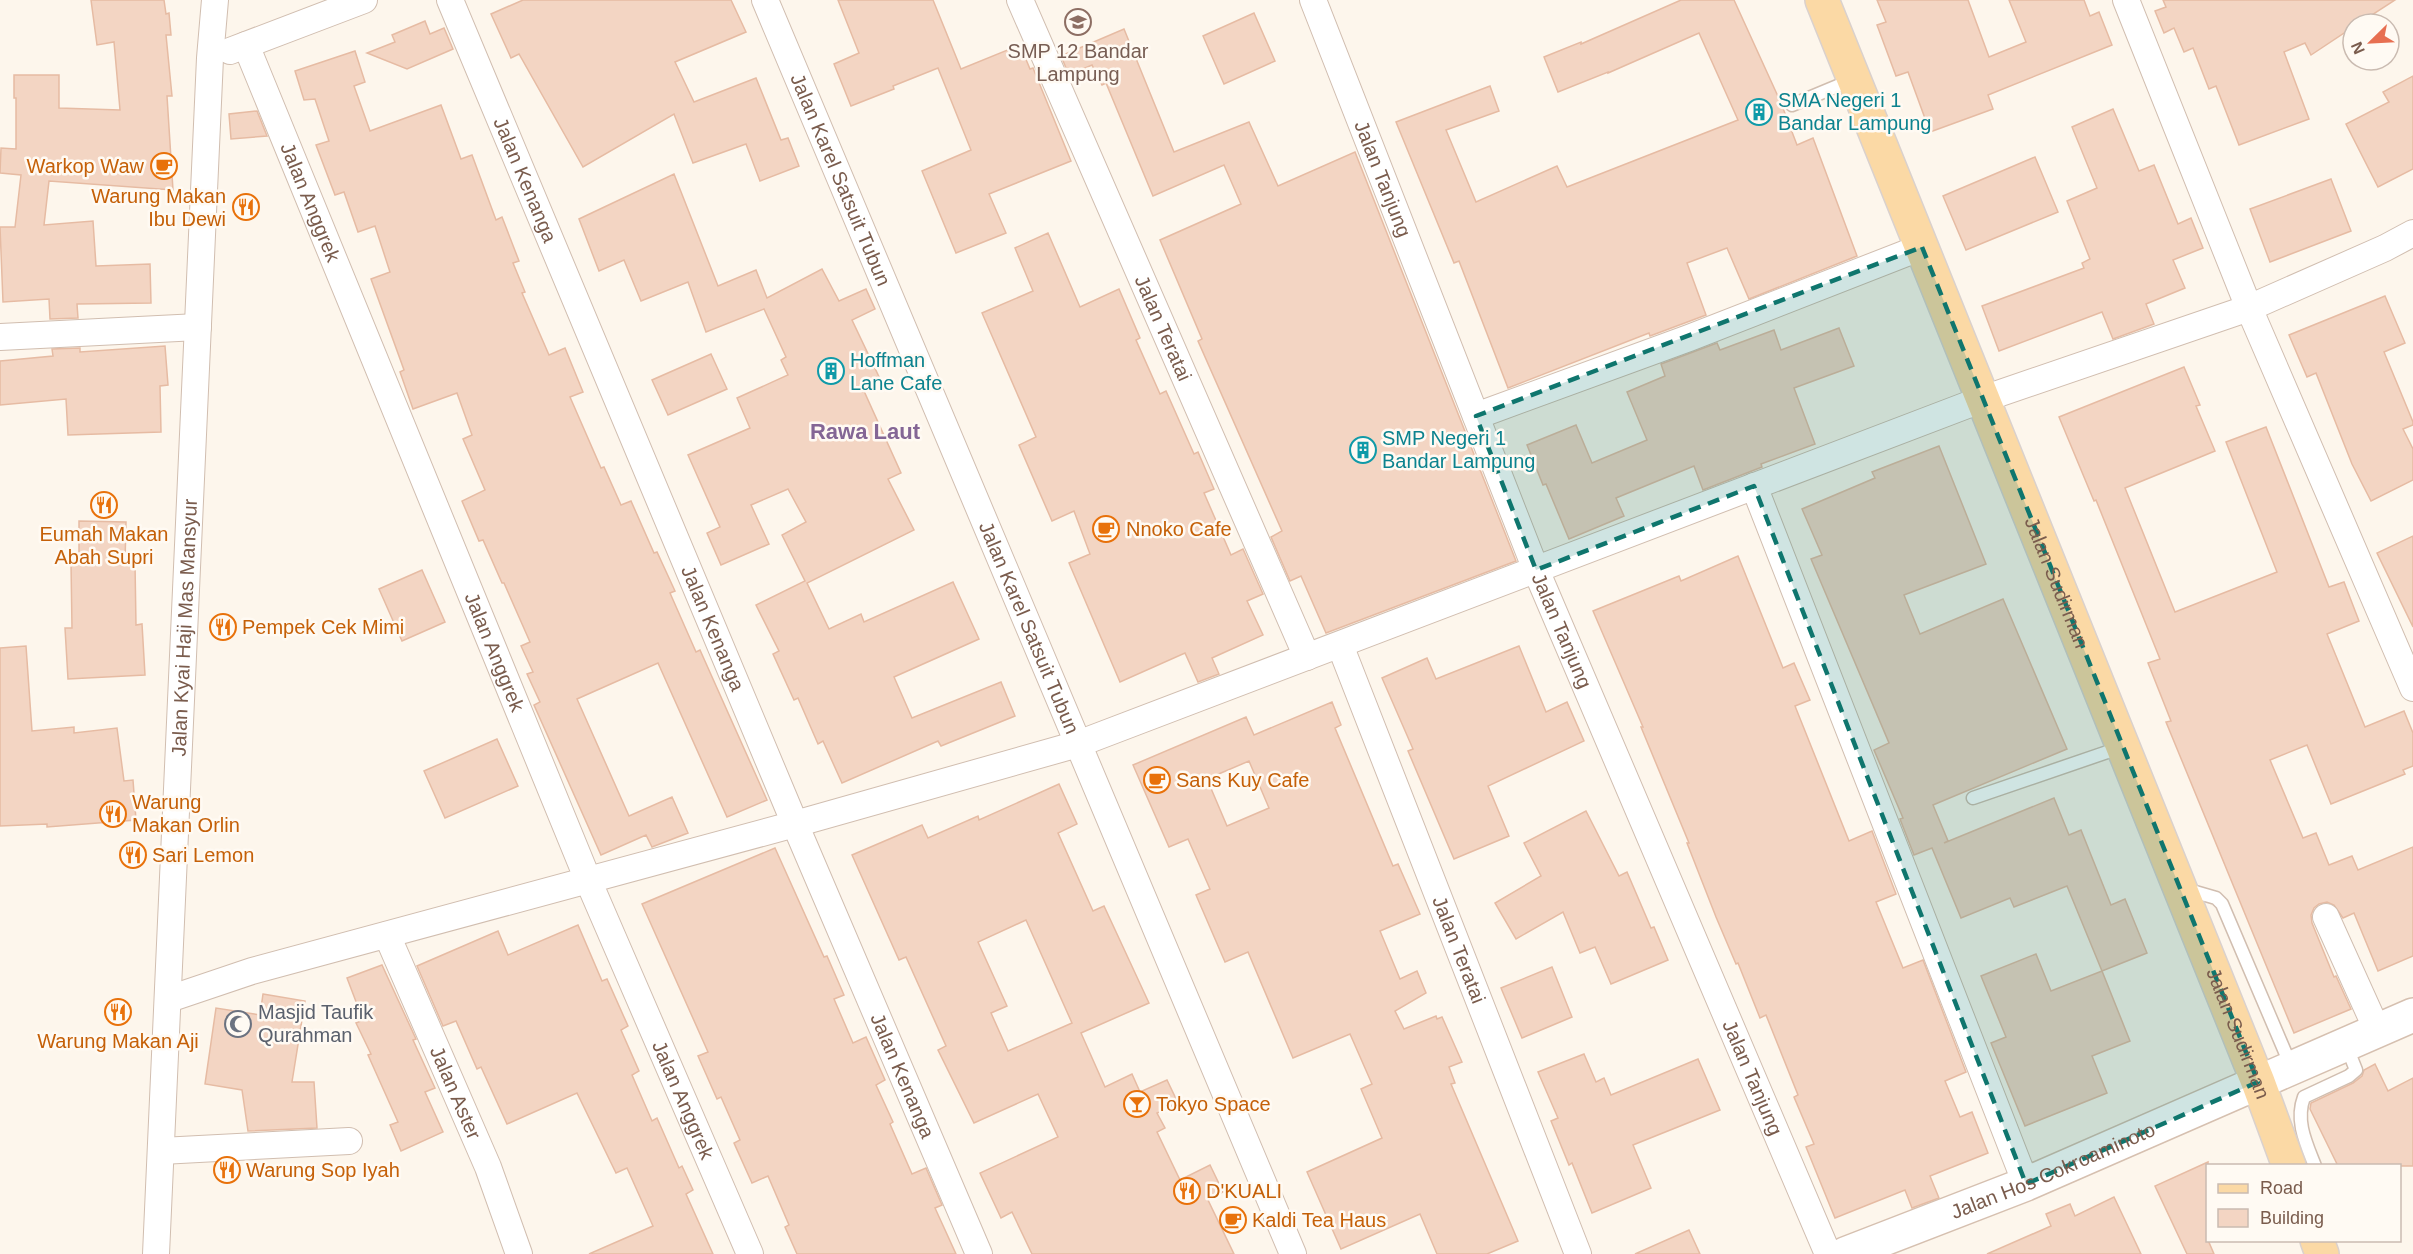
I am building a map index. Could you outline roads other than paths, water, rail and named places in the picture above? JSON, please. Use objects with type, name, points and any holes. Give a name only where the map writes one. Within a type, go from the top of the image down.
[{"type":"main road","name":"Jalan Sudirman","points":[[1822,0],[2258,1082],[2288,1164]]},
{"type":"street","name":"Jalan Kyai Haji Mas Mansyur","points":[[156,1254],[210,58],[215,0]]},
{"type":"street","points":[[210,58],[364,0]]},
{"type":"street","name":"Jalan Kenanga","points":[[450,0],[795,824],[979,1254]]},
{"type":"street","name":"Jalan Karel Satsuit Tubun","points":[[765,0],[1293,1254]]},
{"type":"street","name":"Jalan Teratai","points":[[1020,0],[1307,657]]},
{"type":"street","name":"Jalan Tanjung","points":[[1313,0],[1536,570],[1828,1254]]},
{"type":"street","points":[[2126,0],[2249,308],[2407,658],[2413,688]]},
{"type":"street","name":"Jalan Anggrek","points":[[246,45],[588,880],[750,1254]]},
{"type":"street","points":[[169,999],[252,970],[795,824],[1078,744],[1983,399],[2249,308],[2385,248],[2413,233]]},
{"type":"street","points":[[1476,416],[1689,338],[1922,247]]},
{"type":"street","points":[[0,338],[198,327]]},
{"type":"street","points":[[1754,486],[2026,1184]]},
{"type":"street","name":"Jalan Teratai","points":[[1340,645],[1578,1254]]},
{"type":"street","points":[[2326,917],[2377,1030]]},
{"type":"street","name":"Jalan Aster","points":[[387,935],[488,1167],[519,1254]]},
{"type":"street","name":"Jalan Hos Cokroaminoto","points":[[1845,1254],[2026,1184],[2413,1015]]},
{"type":"street","points":[[161,1151],[349,1141]]},
{"type":"lane","points":[[1792,105],[1854,79]]},
{"type":"lane","points":[[1973,798],[2123,746]]},
{"type":"lane","points":[[2180,888],[2216,898],[2222,904],[2292,1067]]},
{"type":"lane","points":[[2314,1164],[2299,1119],[2300,1108],[2304,1097],[2349,1076],[2356,1070],[2345,1044]]},
{"type":"place","name":"SMP 12 Bandar Lampung","points":[[1078,22]]},
{"type":"place","name":"SMA Negeri 1 Bandar Lampung","points":[[1759,112]]},
{"type":"place","name":"Warkop Waw","points":[[164,166]]},
{"type":"place","name":"Warung Makan Ibu Dewi","points":[[246,207]]},
{"type":"place","name":"Hoffman Lane Cafe","points":[[831,371]]},
{"type":"place","name":"SMP Negeri 1 Bandar Lampung","points":[[1363,450]]},
{"type":"place","name":"Eumah Makan Abah Supri","points":[[104,505]]},
{"type":"place","name":"Nnoko Cafe","points":[[1106,529]]},
{"type":"place","name":"Pempek Cek Mimi","points":[[223,627]]},
{"type":"place","name":"Sans Kuy Cafe","points":[[1157,780]]},
{"type":"place","name":"Warung Makan Orlin","points":[[113,814]]},
{"type":"place","name":"Sari Lemon","points":[[133,855]]},
{"type":"place","name":"Warung Makan Aji","points":[[118,1012]]},
{"type":"place","name":"Masjid Taufik Qurahman","points":[[238,1024]]},
{"type":"place","name":"Tokyo Space","points":[[1137,1104]]},
{"type":"place","name":"Warung Sop Iyah","points":[[227,1170]]},
{"type":"place","name":"D'KUALI","points":[[1187,1191]]},
{"type":"place","name":"Kaldi Tea Haus","points":[[1233,1220]]},
{"type":"district","name":"Rawa Laut","points":[[865,431]]}]
